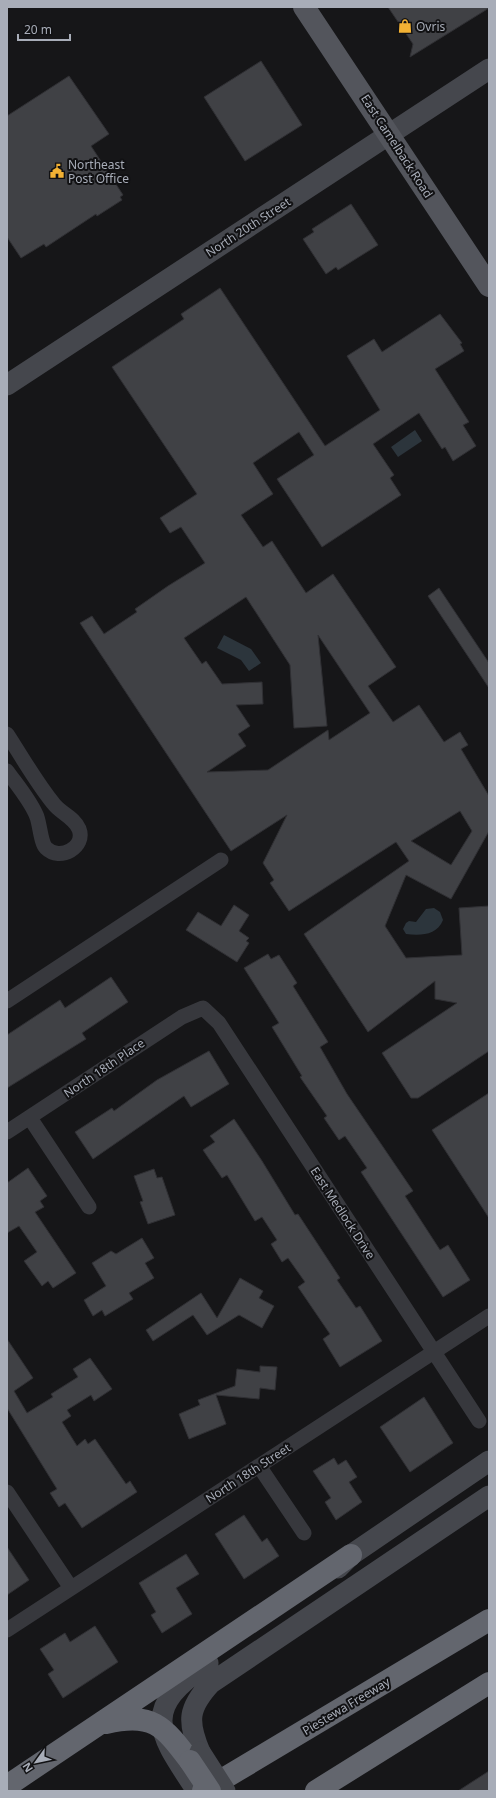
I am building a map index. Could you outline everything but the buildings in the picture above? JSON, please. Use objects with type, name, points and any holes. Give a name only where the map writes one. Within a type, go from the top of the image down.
[{"type":"highway","points":[[7,1786],[351,1555]]},
{"type":"highway","name":"Piestewa Freeway","points":[[203,1791],[489,1620]]},
{"type":"highway","points":[[316,1791],[489,1683]]},
{"type":"highway","points":[[99,1724],[132,1718],[147,1720],[162,1728],[189,1759],[210,1791]]},
{"type":"main road","name":"East Camelback Road","points":[[304,7],[489,286]]},
{"type":"main road","name":"North 20th Street","points":[[7,385],[489,69]]},
{"type":"main road","points":[[162,1728],[162,1713],[175,1689],[185,1680],[315,1590],[351,1555],[489,1461]]},
{"type":"main road","points":[[197,1791],[189,1759],[192,1734],[190,1717],[194,1703],[211,1683],[489,1496]]},
{"type":"main road","points":[[189,1759],[225,1791]]},
{"type":"street","points":[[7,734],[53,803],[74,821],[80,830],[79,840],[74,849],[65,854],[55,854],[46,848],[41,839],[41,829],[36,814],[7,770]]},
{"type":"street","points":[[7,1001],[221,860]]},
{"type":"street","name":"North 18th Place","points":[[7,1132],[182,1017],[203,1008]]},
{"type":"street","name":"East Medlock Drive","points":[[203,1008],[219,1023],[479,1421]]},
{"type":"street","points":[[30,1118],[89,1207]]},
{"type":"street","name":"North 18th Street","points":[[7,1630],[433,1351],[489,1316]]},
{"type":"street","points":[[259,1466],[304,1533]]},
{"type":"street","points":[[7,1492],[71,1588]]},
{"type":"shaded area","points":[[415,430],[422,441],[398,457],[391,447]]},
{"type":"shaded area","points":[[224,635],[251,649],[261,663],[249,671],[241,660],[217,648]]},
{"type":"shaded area","points":[[434,908],[440,912],[443,920],[437,929],[433,932],[417,935],[406,934],[403,929],[406,923],[409,921],[416,922],[426,909]]},
{"type":"place","name":"Ovris","points":[[405,26]]},
{"type":"place","name":"Northeast Post Office","points":[[57,171]]}]
